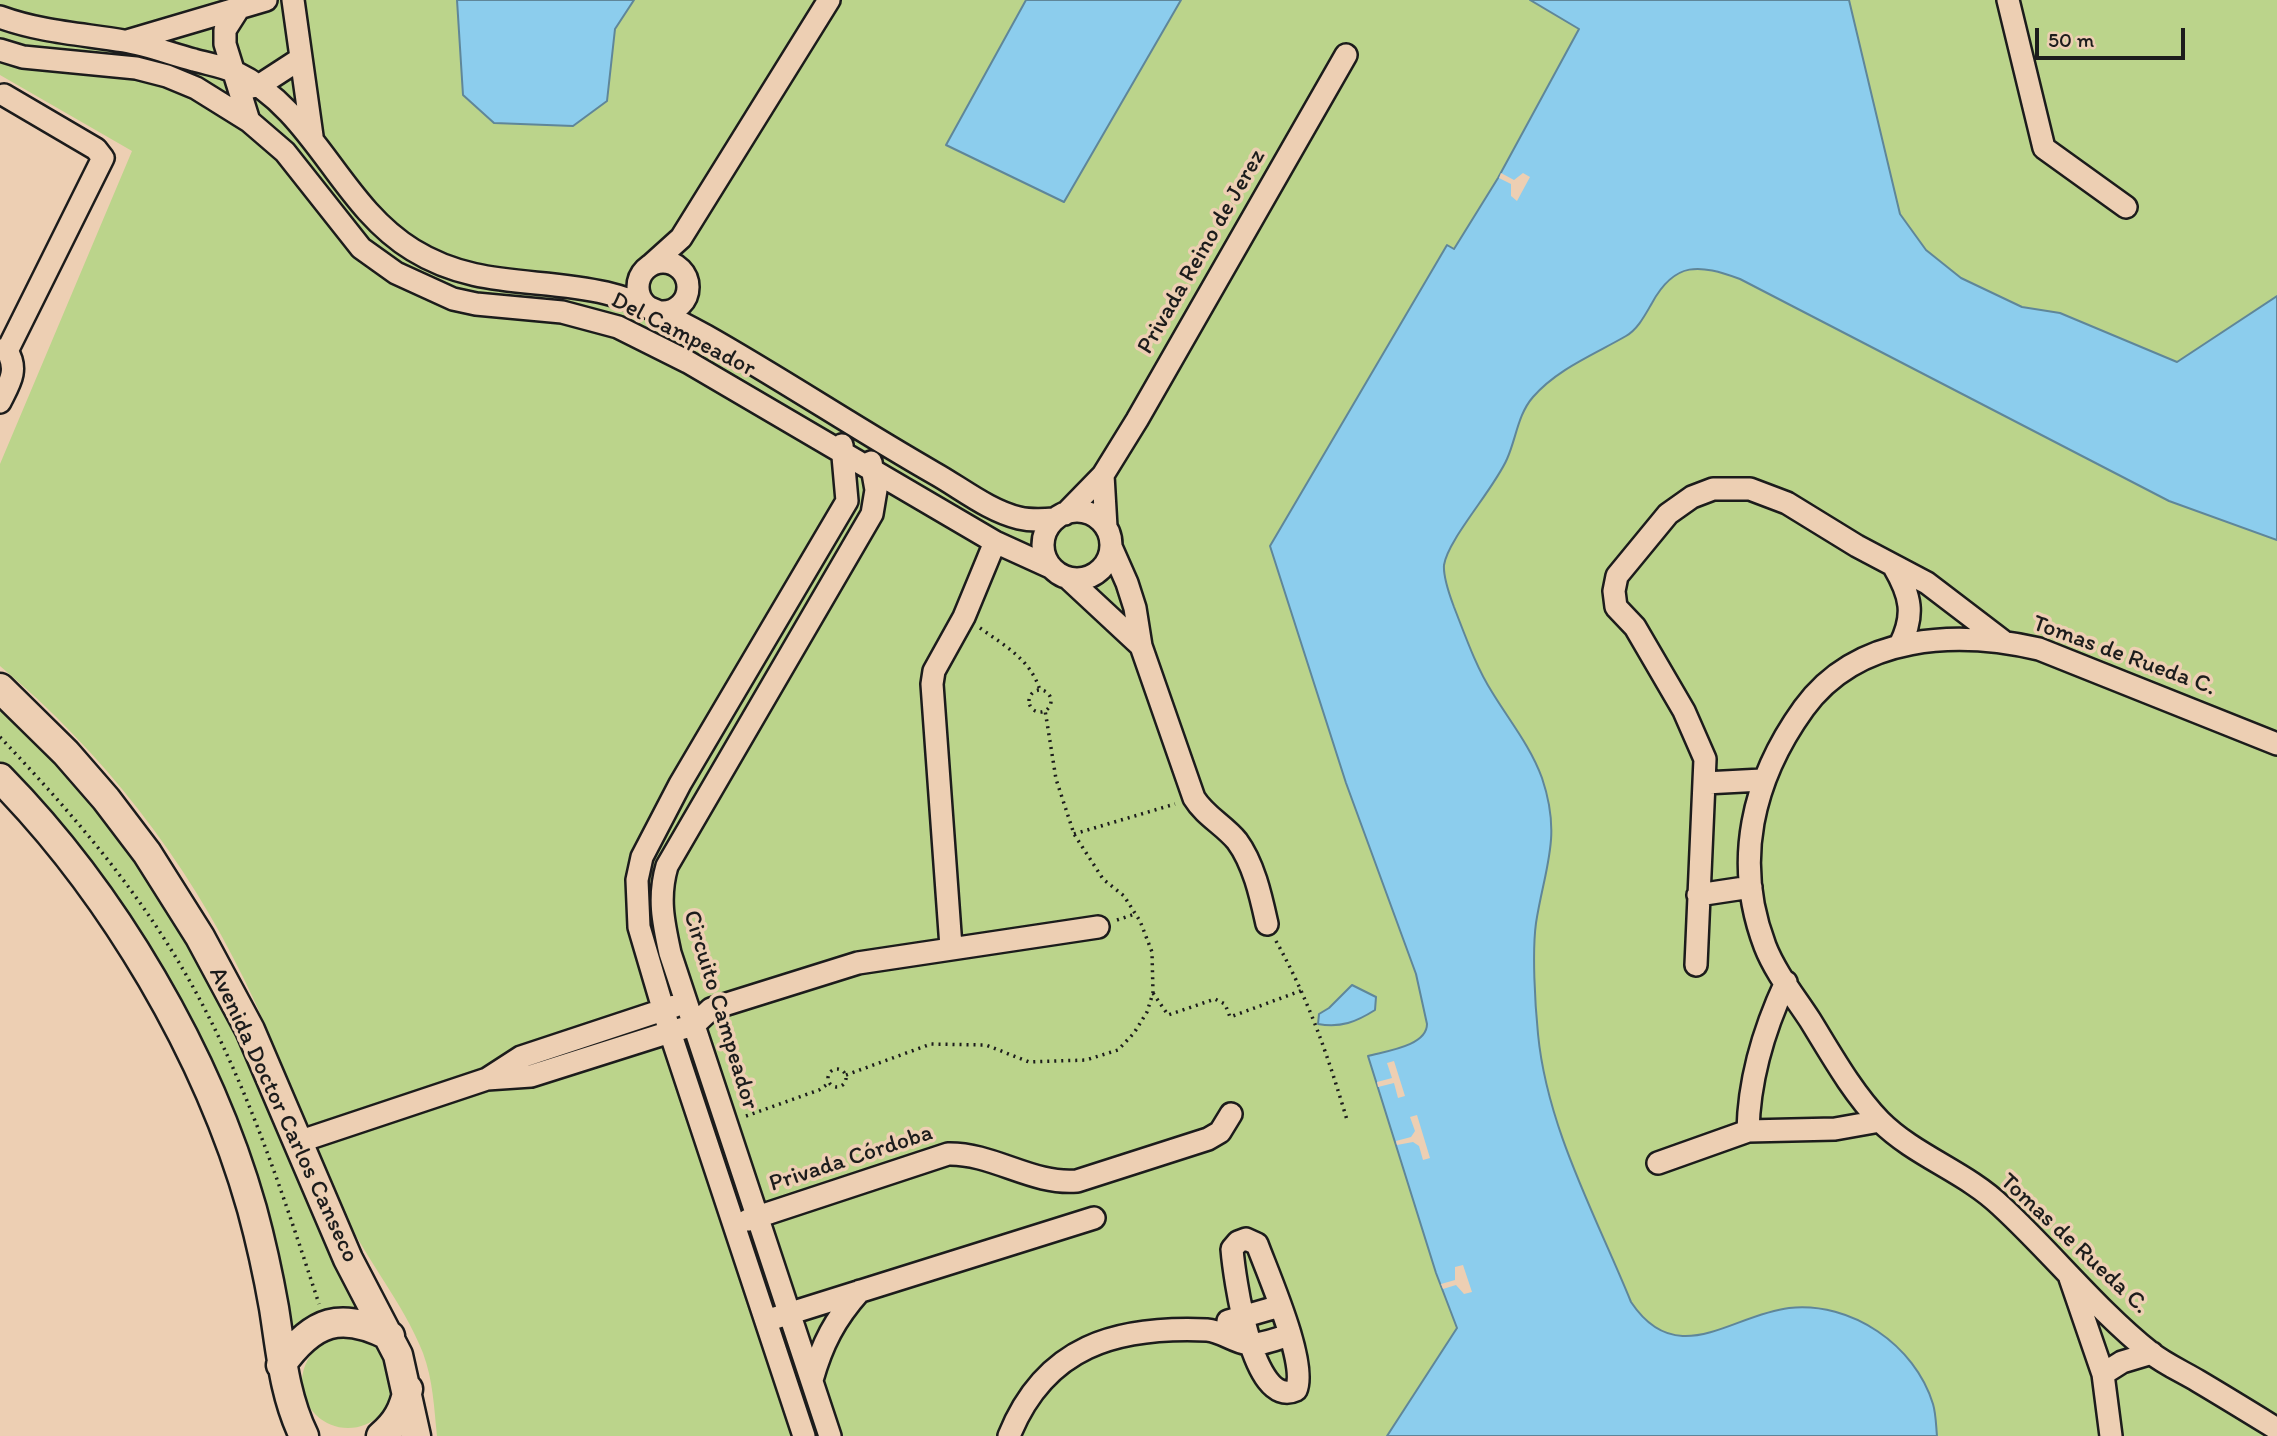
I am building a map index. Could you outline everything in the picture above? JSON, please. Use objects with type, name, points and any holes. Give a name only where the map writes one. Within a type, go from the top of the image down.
[{"type":"main road","name":"Avenida Doctor Carlos Canseco","points":[[0,688],[66,753],[106,799],[176,897],[250,1030],[348,1259],[390,1336],[408,1389],[416,1436]]},
{"type":"main road","points":[[0,778],[61,847],[120,927],[163,1000],[201,1077],[230,1144],[251,1207],[267,1270],[281,1365],[304,1434]]},
{"type":"main road","points":[[281,1365],[307,1335],[325,1324],[359,1322],[390,1336]]},
{"type":"main road","points":[[381,1436],[396,1422],[405,1407],[408,1389]]},
{"type":"street","points":[[126,41],[266,0]]},
{"type":"street","points":[[293,0],[312,136]]},
{"type":"street","name":"Del Campeador","points":[[584,289],[606,286],[649,267],[681,238],[829,0]]},
{"type":"street","points":[[2008,0],[2044,148],[2126,207]]},
{"type":"street","points":[[239,8],[225,30],[225,44],[234,80],[249,121]]},
{"type":"street","name":"Del Campeador","points":[[0,17],[22,25],[79,37],[126,41],[234,80],[260,85],[312,136],[355,196],[380,225],[412,250],[457,272],[487,279],[607,293],[654,310],[705,336],[868,436],[1001,512],[1034,521],[1060,516]]},
{"type":"street","name":"Del Campeador","points":[[0,50],[23,57],[136,68],[167,76],[196,88],[249,121],[285,152],[361,248],[396,273],[465,302],[503,309],[562,312],[618,327],[670,353],[995,542],[1050,567]]},
{"type":"street","name":"Privada Reino de Jerez","points":[[1060,516],[1103,475],[1346,55]]},
{"type":"street","points":[[260,85],[300,59]]},
{"type":"street","points":[[196,88],[234,80]]},
{"type":"street","points":[[0,402],[14,372],[4,351],[101,167],[103,158],[96,149],[4,95]]},
{"type":"street","name":"Del Campeador","points":[[681,238],[678,256],[705,336]]},
{"type":"street","points":[[618,327],[654,310],[678,306],[686,282],[669,263],[649,267],[638,286],[641,298],[654,310],[670,353]]},
{"type":"street","points":[[663,1009],[636,908],[637,880],[642,857],[680,784],[846,501],[840,419]]},
{"type":"street","name":"Circuito Campeador","points":[[830,1436],[670,953],[660,908],[661,888],[667,866],[872,514],[876,503],[868,436]]},
{"type":"street","points":[[1103,475],[1106,527],[1112,549],[1135,608],[1141,646],[1194,798],[1202,811],[1237,842],[1260,894],[1267,924]]},
{"type":"street","points":[[1696,965],[1705,759],[1684,711],[1635,627],[1616,607],[1614,592],[1617,576],[1668,514],[1692,497],[1713,489],[1751,489],[1787,503],[1927,583],[2003,641]]},
{"type":"street","points":[[872,514],[898,500],[919,496]]},
{"type":"street","points":[[1106,527],[1088,513],[1060,516],[1044,537],[1043,547],[1050,567],[1069,579],[1141,646]]},
{"type":"street","points":[[951,947],[932,684],[934,671],[964,617],[995,542]]},
{"type":"street","points":[[1069,579],[1092,576],[1101,570],[1112,549]]},
{"type":"street","points":[[1893,565],[1908,591],[1910,626],[1900,645]]},
{"type":"street","name":"Tomas de Rueda C.","points":[[2273,1430],[2151,1353],[1999,1203],[1926,1156],[1880,1121],[1835,1061],[1766,950],[1754,911],[1751,833],[1762,780],[1782,741],[1829,680],[1848,666],[1888,647],[1964,637],[2003,641],[2039,649],[2277,744]]},
{"type":"street","points":[[718,722],[743,739]]},
{"type":"street","points":[[1704,783],[1762,780]]},
{"type":"street","points":[[1698,895],[1751,887]]},
{"type":"street","points":[[636,908],[660,908]]},
{"type":"street","points":[[487,1079],[531,1076],[694,1025],[711,1009],[858,963],[1098,927]]},
{"type":"street","points":[[1748,1131],[1749,1101],[1767,1023],[1786,982]]},
{"type":"street","points":[[298,1142],[487,1079],[521,1057],[663,1009],[687,1003],[711,1009]]},
{"type":"street","name":"Circuito Campeador","points":[[663,1009],[804,1436]]},
{"type":"street","name":"Privada Córdoba","points":[[736,1224],[948,1154],[968,1154],[1058,1182],[1077,1181],[1208,1139],[1220,1132],[1231,1114]]},
{"type":"street","points":[[1658,1163],[1748,1131],[1835,1129],[1880,1121]]},
{"type":"street","points":[[766,1321],[863,1288],[1094,1218]]},
{"type":"street","points":[[1246,1239],[1256,1244],[1280,1306],[1301,1381],[1296,1391],[1290,1393],[1280,1391],[1270,1380],[1249,1345],[1241,1315],[1232,1249],[1238,1242],[1246,1239]]},
{"type":"street","points":[[2068,1273],[2104,1374],[2111,1436]]},
{"type":"street","points":[[812,1380],[828,1332],[841,1311],[863,1288]]},
{"type":"street","points":[[1210,1330],[1241,1315],[1280,1306]]},
{"type":"street","points":[[1009,1436],[1020,1410],[1037,1384],[1077,1353],[1108,1339],[1147,1331],[1210,1330],[1249,1345],[1290,1335]]},
{"type":"street","points":[[2104,1374],[2122,1362],[2151,1353]]},
{"type":"path","points":[[964,617],[1020,656],[1035,676],[1040,690],[1050,698],[1050,705],[1045,710],[1035,710],[1029,702],[1031,695],[1040,690]]},
{"type":"path","points":[[846,1075],[931,1044],[986,1045],[1029,1062],[1086,1060],[1118,1050],[1135,1033],[1147,1012],[1153,993],[1152,952],[1140,921],[1124,896],[1103,879],[1074,834],[1056,779],[1045,710]]},
{"type":"path","points":[[1074,834],[1194,798]]},
{"type":"path","points":[[1267,924],[1303,990],[1321,1035],[1347,1120]]},
{"type":"path","points":[[1153,993],[1168,1016],[1215,999],[1225,1004],[1230,1017],[1303,990]]},
{"type":"path","points":[[839,1069],[846,1075],[846,1081],[840,1087],[829,1083],[829,1074],[833,1070],[839,1069]]},
{"type":"path","points":[[727,1122],[820,1090],[829,1083]]},
{"type":"green space","points":[[0,0],[2277,0],[2277,1436],[437,1436],[431,1383],[415,1334],[343,1210],[258,1009],[222,937],[197,893],[139,811],[74,735],[0,666],[0,464],[132,151],[0,75]]},
{"type":"green space","points":[[0,707],[69,778],[150,879],[240,1031],[311,1213],[361,1314],[342,1312],[316,1315],[294,1331],[251,1170],[238,1130],[206,1052],[169,980],[126,914],[78,852],[0,764]]},
{"type":"green space","points":[[348,1336],[366,1340],[380,1350],[390,1364],[394,1382],[390,1400],[380,1414],[366,1424],[348,1428],[330,1424],[316,1414],[306,1400],[302,1382],[306,1364],[316,1350],[330,1340]]},
{"type":"water","points":[[457,0],[634,0],[615,29],[607,101],[573,126],[494,123],[463,95]]},
{"type":"water","points":[[1026,0],[1181,0],[1064,202],[946,145]]},
{"type":"water","points":[[1530,0],[1849,0],[1900,214],[1926,250],[1961,278],[2022,307],[2060,313],[2177,362],[2277,296],[2277,540],[2169,501],[1740,279],[1700,269],[1679,273],[1670,279],[1630,333],[1565,370],[1533,397],[1524,411],[1501,471],[1447,554],[1445,576],[1462,629],[1486,682],[1532,755],[1548,799],[1551,818],[1550,851],[1534,948],[1536,1008],[1543,1069],[1562,1137],[1631,1302],[1649,1322],[1667,1333],[1686,1336],[1706,1334],[1789,1308],[1835,1312],[1857,1320],[1878,1331],[1912,1363],[1933,1404],[1937,1436],[1387,1436],[1457,1328],[1436,1273],[1368,1056],[1413,1042],[1420,1038],[1427,1024],[1416,974],[1346,783],[1270,546],[1447,245],[1454,249],[1498,178],[1579,29]]},
{"type":"water","points":[[1352,985],[1376,997],[1375,1010],[1348,1023],[1318,1024],[1319,1014]]},
{"type":"pier","points":[[1501,173],[1514,180],[1523,173],[1530,177],[1517,201],[1511,196],[1511,184],[1499,178]]},
{"type":"pier","points":[[1394,1061],[1405,1096],[1398,1098],[1394,1083],[1378,1087],[1377,1082],[1392,1078],[1387,1063]]},
{"type":"pier","points":[[1417,1115],[1430,1158],[1423,1160],[1419,1146],[1413,1142],[1397,1145],[1396,1141],[1411,1137],[1415,1131],[1410,1117]]},
{"type":"pier","points":[[1463,1265],[1472,1292],[1464,1294],[1456,1285],[1443,1289],[1441,1284],[1455,1280],[1455,1267]]}]
